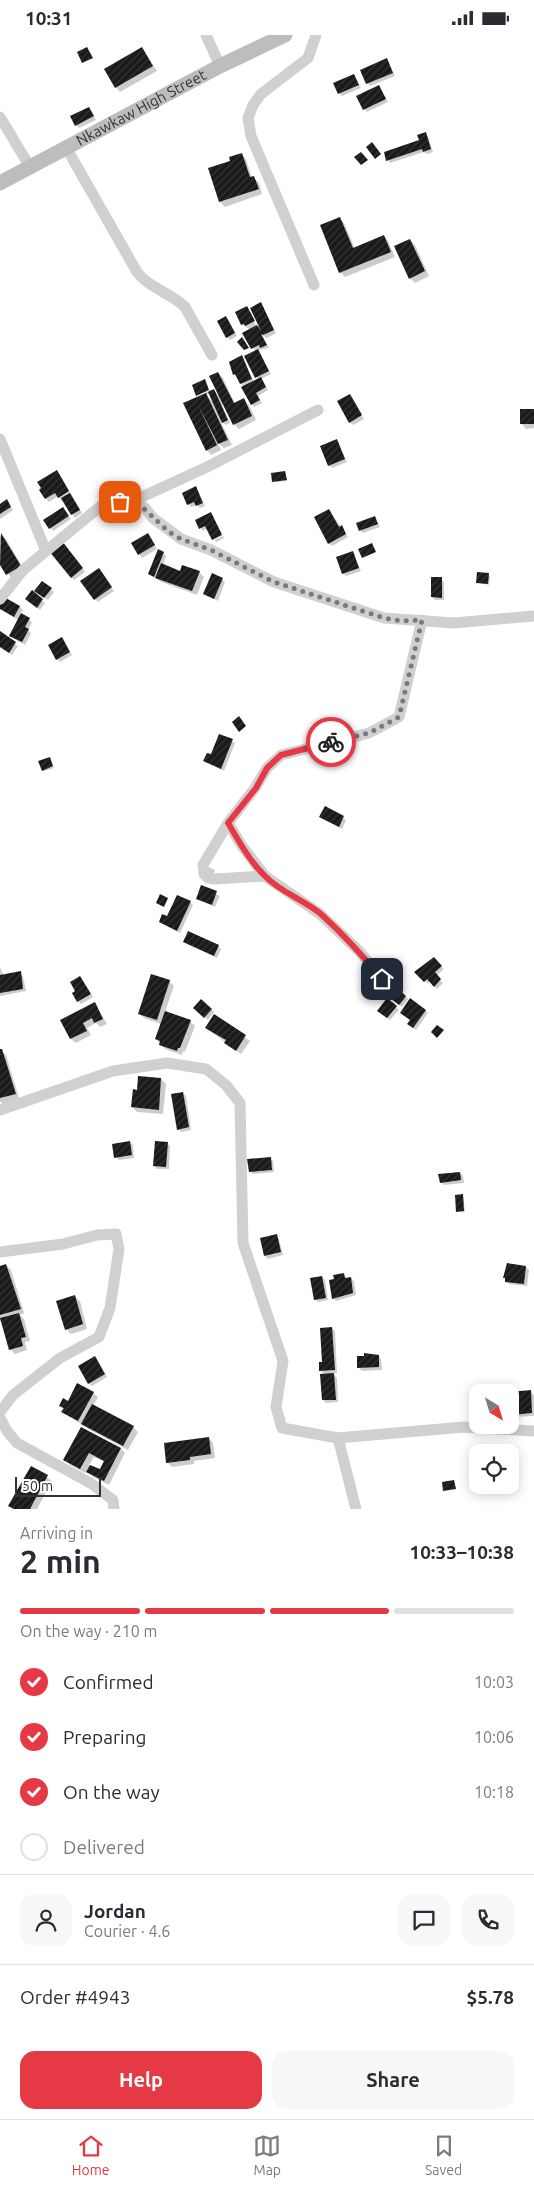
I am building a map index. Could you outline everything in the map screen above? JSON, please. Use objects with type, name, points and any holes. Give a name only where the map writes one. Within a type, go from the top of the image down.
[{"type":"main road","name":"Nkawkaw High Street","points":[[0,183],[220,66],[285,35]]},
{"type":"street","points":[[206,35],[220,66]]},
{"type":"street","points":[[314,285],[251,136],[248,118],[253,105],[262,95],[308,58],[316,35]]},
{"type":"street","points":[[0,117],[30,167]]},
{"type":"street","points":[[67,149],[137,272],[149,285],[180,301],[212,355]]},
{"type":"street","points":[[0,599],[16,577],[102,505],[131,502],[207,467],[318,409]]},
{"type":"street","points":[[0,439],[46,551]]},
{"type":"street","points":[[131,502],[145,508],[153,518],[181,539],[211,550],[274,582],[384,618],[402,621],[422,620],[454,623],[534,616]]},
{"type":"street","points":[[265,876],[208,878],[204,874],[203,865],[228,823],[256,788],[267,768],[281,755],[369,733],[399,717],[422,620]]},
{"type":"street","points":[[228,823],[242,846],[265,876],[320,914],[359,951],[382,979]]},
{"type":"street","points":[[0,1110],[113,1071],[167,1063],[206,1069],[226,1085],[240,1103],[243,1243],[282,1361],[276,1407],[282,1428],[338,1439],[464,1427],[534,1431]]},
{"type":"street","points":[[0,1252],[63,1244],[97,1235],[116,1234],[119,1249],[110,1308],[99,1337],[60,1358],[13,1395],[0,1412]]},
{"type":"street","points":[[0,1418],[7,1431],[17,1443],[92,1484],[113,1500],[114,1509]]},
{"type":"street","points":[[338,1439],[356,1509]]},
{"type":"building","points":[[87,47],[93,58],[82,63],[77,52]]},
{"type":"building","points":[[142,47],[153,66],[115,88],[104,69]]},
{"type":"building","points":[[387,58],[393,73],[366,84],[360,70]]},
{"type":"building","points":[[354,74],[359,85],[338,94],[333,83]]},
{"type":"building","points":[[379,85],[386,99],[363,110],[356,96]]},
{"type":"building","points":[[89,107],[94,116],[75,126],[70,116]]},
{"type":"building","points":[[426,132],[431,149],[423,152],[422,149],[386,161],[384,152],[419,140],[417,135]]},
{"type":"building","points":[[372,142],[381,154],[375,159],[366,147]]},
{"type":"building","points":[[361,152],[368,160],[361,165],[354,157]]},
{"type":"building","points":[[242,153],[250,177],[254,176],[259,189],[219,202],[208,168],[230,161],[229,157]]},
{"type":"building","points":[[340,217],[353,248],[384,235],[391,252],[339,273],[320,225]]},
{"type":"building","points":[[410,239],[425,271],[409,279],[394,246]]},
{"type":"building","points":[[261,302],[274,330],[263,335],[261,334],[267,345],[260,348],[259,345],[251,349],[242,333],[257,325],[261,331],[250,308]]},
{"type":"building","points":[[247,306],[255,321],[245,326],[244,324],[241,325],[235,312]]},
{"type":"building","points":[[226,316],[235,333],[226,338],[217,321]]},
{"type":"building","points":[[242,337],[249,348],[244,350],[237,342]]},
{"type":"building","points":[[258,349],[269,371],[255,378],[244,356]]},
{"type":"building","points":[[242,355],[252,379],[240,384],[235,374],[233,375],[229,362]]},
{"type":"building","points":[[218,372],[234,403],[244,398],[252,416],[233,425],[209,376]]},
{"type":"building","points":[[261,377],[266,387],[256,393],[260,400],[251,405],[241,387]]},
{"type":"building","points":[[205,379],[209,390],[196,396],[192,385]]},
{"type":"building","points":[[214,389],[228,420],[222,423],[208,392]]},
{"type":"building","points":[[206,393],[228,440],[218,444],[198,405],[217,445],[206,451],[183,403]]},
{"type":"building","points":[[350,394],[362,415],[349,423],[337,401]]},
{"type":"building","points":[[520,409],[534,409],[534,424],[520,424]]},
{"type":"building","points":[[337,439],[345,459],[328,466],[320,446]]},
{"type":"building","points":[[57,470],[69,491],[58,498],[55,493],[45,499],[39,490],[41,488],[37,482]]},
{"type":"building","points":[[285,471],[287,480],[272,482],[271,473]]},
{"type":"building","points":[[196,486],[203,503],[196,506],[194,502],[187,505],[182,493]]},
{"type":"building","points":[[70,493],[80,510],[71,515],[61,498]]},
{"type":"building","points":[[7,499],[11,507],[0,514],[0,504]]},
{"type":"building","points":[[63,507],[69,516],[49,529],[43,520]]},
{"type":"building","points":[[329,509],[339,527],[342,525],[346,534],[328,544],[314,517]]},
{"type":"building","points":[[211,512],[222,535],[212,540],[205,526],[199,529],[195,520]]},
{"type":"building","points":[[375,516],[378,524],[359,531],[356,523]]},
{"type":"building","points":[[1,533],[21,566],[6,575],[0,565]]},
{"type":"building","points":[[148,533],[155,545],[138,555],[131,543]]},
{"type":"building","points":[[62,541],[83,568],[71,578],[49,551]]},
{"type":"building","points":[[372,543],[376,552],[362,558],[358,549]]},
{"type":"building","points":[[158,549],[164,552],[154,577],[148,574]]},
{"type":"building","points":[[353,551],[359,568],[342,574],[336,557]]},
{"type":"building","points":[[161,563],[180,571],[182,565],[200,571],[192,591],[155,578]]},
{"type":"building","points":[[99,568],[112,587],[94,600],[80,581]]},
{"type":"building","points":[[477,572],[489,573],[488,584],[476,583]]},
{"type":"building","points":[[212,573],[223,578],[214,599],[203,594]]},
{"type":"building","points":[[431,577],[442,577],[442,598],[431,597]]},
{"type":"building","points":[[42,581],[52,588],[44,598],[34,591]]},
{"type":"building","points":[[32,590],[43,599],[37,608],[25,599]]},
{"type":"building","points":[[4,597],[20,606],[14,617],[0,609]]},
{"type":"building","points":[[21,613],[30,618],[25,627],[29,629],[22,642],[9,636]]},
{"type":"building","points":[[0,631],[16,642],[9,653],[0,647]]},
{"type":"building","points":[[62,637],[70,652],[56,660],[48,645]]},
{"type":"building","points":[[239,716],[246,726],[239,732],[232,722]]},
{"type":"building","points":[[219,734],[233,739],[221,769],[203,761],[207,753],[211,754]]},
{"type":"building","points":[[50,757],[53,766],[42,771],[38,761]]},
{"type":"building","points":[[325,806],[344,816],[339,827],[319,817]]},
{"type":"building","points":[[201,885],[217,891],[212,905],[196,899]]},
{"type":"building","points":[[160,894],[168,898],[164,907],[156,903]]},
{"type":"building","points":[[177,895],[191,901],[177,931],[159,922],[162,914],[167,916]]},
{"type":"building","points":[[188,931],[219,945],[214,956],[183,942]]},
{"type":"building","points":[[434,957],[442,966],[435,972],[441,979],[434,987],[427,979],[424,982],[414,972]]},
{"type":"building","points":[[21,971],[23,989],[0,993],[0,975]]},
{"type":"building","points":[[151,974],[170,980],[157,1020],[138,1014]]},
{"type":"building","points":[[80,976],[91,994],[77,1002],[72,993],[75,991],[70,982]]},
{"type":"building","points":[[386,979],[406,996],[399,1005],[379,989]]},
{"type":"building","points":[[387,998],[397,1006],[387,1018],[377,1011]]},
{"type":"building","points":[[410,998],[426,1010],[413,1028],[407,1024],[410,1020],[400,1013]]},
{"type":"building","points":[[201,999],[212,1009],[204,1018],[193,1008]]},
{"type":"building","points":[[95,1002],[103,1019],[94,1023],[92,1018],[83,1023],[87,1031],[70,1039],[60,1020]]},
{"type":"building","points":[[165,1011],[191,1020],[177,1051],[159,1045],[160,1041],[155,1039]]},
{"type":"building","points":[[214,1014],[246,1035],[236,1051],[224,1043],[226,1040],[205,1028]]},
{"type":"building","points":[[437,1025],[444,1030],[437,1038],[431,1032]]},
{"type":"building","points":[[0,1049],[2,1049],[16,1094],[0,1098]]},
{"type":"building","points":[[138,1076],[161,1078],[159,1110],[131,1107],[133,1089],[137,1090]]},
{"type":"building","points":[[183,1092],[189,1127],[177,1130],[171,1094]]},
{"type":"building","points":[[130,1141],[132,1155],[114,1158],[112,1144]]},
{"type":"building","points":[[155,1141],[168,1142],[166,1167],[153,1166]]},
{"type":"building","points":[[271,1157],[272,1170],[249,1172],[247,1159]]},
{"type":"building","points":[[460,1172],[461,1180],[440,1183],[438,1174]]},
{"type":"building","points":[[463,1194],[464,1211],[456,1212],[455,1195]]},
{"type":"building","points":[[277,1234],[281,1252],[264,1256],[260,1238]]},
{"type":"building","points":[[507,1263],[526,1266],[524,1284],[505,1282],[505,1278],[503,1278]]},
{"type":"building","points":[[6,1264],[21,1309],[0,1315],[0,1266]]},
{"type":"building","points":[[344,1273],[345,1278],[351,1277],[353,1293],[332,1299],[329,1280],[334,1279],[333,1275]]},
{"type":"building","points":[[322,1276],[326,1298],[314,1300],[310,1278]]},
{"type":"building","points":[[75,1295],[83,1324],[65,1330],[56,1301]]},
{"type":"building","points":[[19,1313],[26,1337],[21,1338],[23,1346],[9,1350],[0,1318]]},
{"type":"building","points":[[332,1327],[335,1370],[319,1371],[319,1362],[322,1362],[320,1328]]},
{"type":"building","points":[[364,1353],[379,1355],[379,1367],[357,1368],[357,1356],[364,1356]]},
{"type":"building","points":[[95,1356],[105,1374],[88,1384],[78,1366]]},
{"type":"building","points":[[334,1373],[336,1400],[322,1400],[320,1374]]},
{"type":"building","points":[[77,1383],[94,1392],[78,1421],[61,1412],[64,1408],[59,1406],[63,1398],[68,1401]]},
{"type":"building","points":[[531,1390],[532,1413],[519,1414],[519,1391]]},
{"type":"building","points":[[92,1404],[134,1426],[123,1446],[81,1424]]},
{"type":"building","points":[[81,1427],[121,1448],[104,1481],[86,1472],[90,1465],[100,1469],[104,1461],[89,1453],[80,1469],[63,1460]]},
{"type":"building","points":[[209,1437],[211,1454],[190,1457],[190,1460],[166,1463],[164,1443]]},
{"type":"building","points":[[31,1466],[48,1475],[30,1509],[14,1509],[8,1506]]},
{"type":"building","points":[[454,1480],[456,1489],[443,1491],[442,1482]]},
{"type":"way so far","points":[[120,502],[139,504],[169,532],[181,539],[211,550],[274,582],[384,618],[402,621],[422,620],[399,717],[369,733],[331,742]]},
{"type":"route","points":[[331,742],[281,755],[267,768],[256,788],[228,823],[242,846],[265,876],[320,914],[359,951],[382,979]]}]
